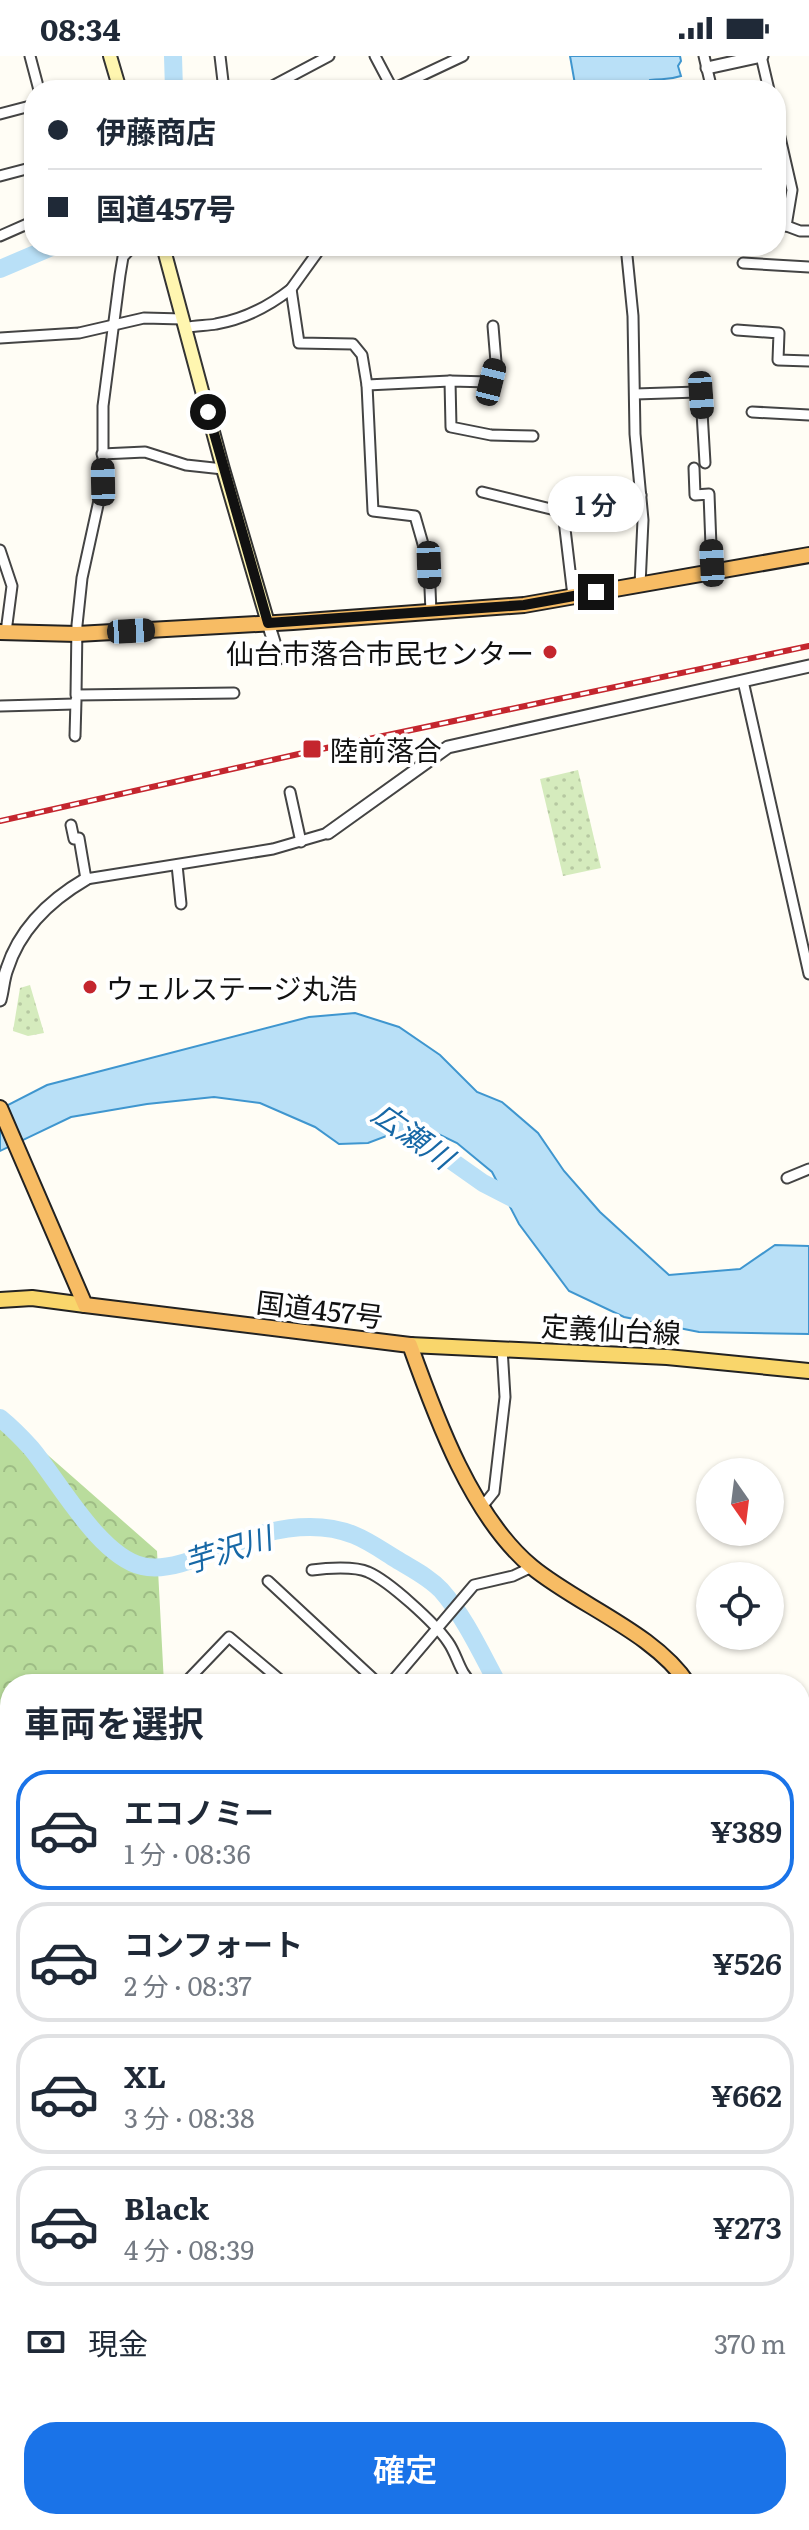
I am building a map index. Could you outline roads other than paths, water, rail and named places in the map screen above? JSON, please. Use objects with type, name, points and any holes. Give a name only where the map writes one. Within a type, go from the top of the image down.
[{"type":"highway","points":[[3,632],[77,634],[524,605],[809,555]]},
{"type":"highway","points":[[0,1108],[85,1305]]},
{"type":"highway","name":"国道457号","points":[[85,1305],[410,1345],[450,1443],[481,1508],[502,1535],[532,1567],[653,1648],[678,1674]]},
{"type":"main road","points":[[110,56],[117,80]]},
{"type":"main road","points":[[166,256],[268,623]]},
{"type":"main road","points":[[0,1300],[32,1298],[85,1305]]},
{"type":"main road","name":"定義仙台線","points":[[410,1345],[667,1357],[809,1371]]},
{"type":"street","points":[[30,56],[36,80]]},
{"type":"street","points":[[220,56],[223,80]]},
{"type":"street","points":[[284,80],[329,56]]},
{"type":"street","points":[[375,56],[387,80]]},
{"type":"street","points":[[413,80],[463,56]]},
{"type":"street","points":[[706,62],[761,56],[767,80]]},
{"type":"street","points":[[0,114],[24,108]]},
{"type":"street","points":[[786,164],[792,190],[786,209]]},
{"type":"street","points":[[0,176],[24,170]]},
{"type":"street","points":[[0,236],[24,225]]},
{"type":"street","points":[[786,226],[809,231]]},
{"type":"street","points":[[75,736],[77,634],[82,578],[103,482],[103,406],[124,256]]},
{"type":"street","points":[[0,338],[79,333],[144,318],[184,324],[214,324],[251,314],[274,302],[291,289],[315,256]]},
{"type":"street","points":[[627,256],[643,520],[640,585]]},
{"type":"street","points":[[743,263],[809,267]]},
{"type":"street","points":[[291,289],[299,343],[353,344],[362,355],[367,385],[373,511],[415,516],[429,565],[431,612]]},
{"type":"street","points":[[367,385],[491,382],[496,362],[493,326]]},
{"type":"street","points":[[737,330],[779,333],[778,360],[809,361]]},
{"type":"street","points":[[450,381],[451,427],[491,435],[533,436]]},
{"type":"street","points":[[635,394],[698,392],[701,395],[705,463]]},
{"type":"street","points":[[752,412],[809,415]]},
{"type":"street","points":[[102,454],[145,452],[186,465],[223,469]]},
{"type":"street","points":[[694,468],[695,495],[709,494],[712,572]]},
{"type":"street","points":[[482,492],[563,512],[641,495]]},
{"type":"street","points":[[563,512],[573,596]]},
{"type":"street","points":[[0,550],[12,586],[3,632]]},
{"type":"street","points":[[268,623],[279,658]]},
{"type":"street","points":[[0,1000],[6,970],[22,934],[36,914],[63,892],[86,879],[301,842],[328,833],[448,747],[809,666]]},
{"type":"street","points":[[743,681],[809,974]]},
{"type":"street","points":[[0,706],[234,693]]},
{"type":"street","points":[[290,792],[301,842]]},
{"type":"street","points":[[71,825],[74,839],[79,838],[86,879]]},
{"type":"street","points":[[177,865],[181,904]]},
{"type":"street","points":[[787,1178],[809,1169]]},
{"type":"street","points":[[481,1508],[494,1492],[505,1397],[502,1348]]},
{"type":"street","points":[[398,1674],[474,1585],[513,1576],[532,1567]]},
{"type":"street","points":[[312,1570],[367,1571],[439,1626],[463,1674]]},
{"type":"street","points":[[268,1581],[368,1674]]},
{"type":"street","points":[[194,1674],[229,1637],[273,1674]]},
{"type":"water","points":[[570,56],[680,56],[678,66],[681,76],[668,79],[574,80]]},
{"type":"water","points":[[355,1013],[399,1027],[440,1055],[477,1092],[502,1102],[538,1133],[564,1171],[600,1212],[669,1275],[740,1269],[775,1245],[809,1246],[809,1334],[699,1332],[624,1317],[569,1291],[519,1224],[492,1172],[457,1143],[418,1124],[368,1143],[339,1144],[315,1127],[260,1103],[214,1097],[71,1117],[0,1151],[0,1109],[47,1085],[309,1017]]},
{"type":"waterway","points":[[173,56],[174,80]]},
{"type":"waterway","points":[[0,269],[31,256]]},
{"type":"waterway","name":"広瀬川","points":[[388,1116],[483,1183],[524,1204]]},
{"type":"waterway","name":"芋沢川","points":[[0,1418],[31,1448],[95,1533],[126,1559],[142,1566],[167,1567],[259,1535],[300,1527],[327,1528],[354,1535],[420,1573],[441,1590],[465,1623],[493,1674]]},
{"type":"railway","points":[[0,821],[312,751],[809,646]]},
{"type":"place","name":"仙台市落合市民センター","points":[[550,652]]},
{"type":"place","name":"陸前落合","points":[[312,749]]},
{"type":"place","name":"ウェルステージ丸浩","points":[[90,987]]}]
